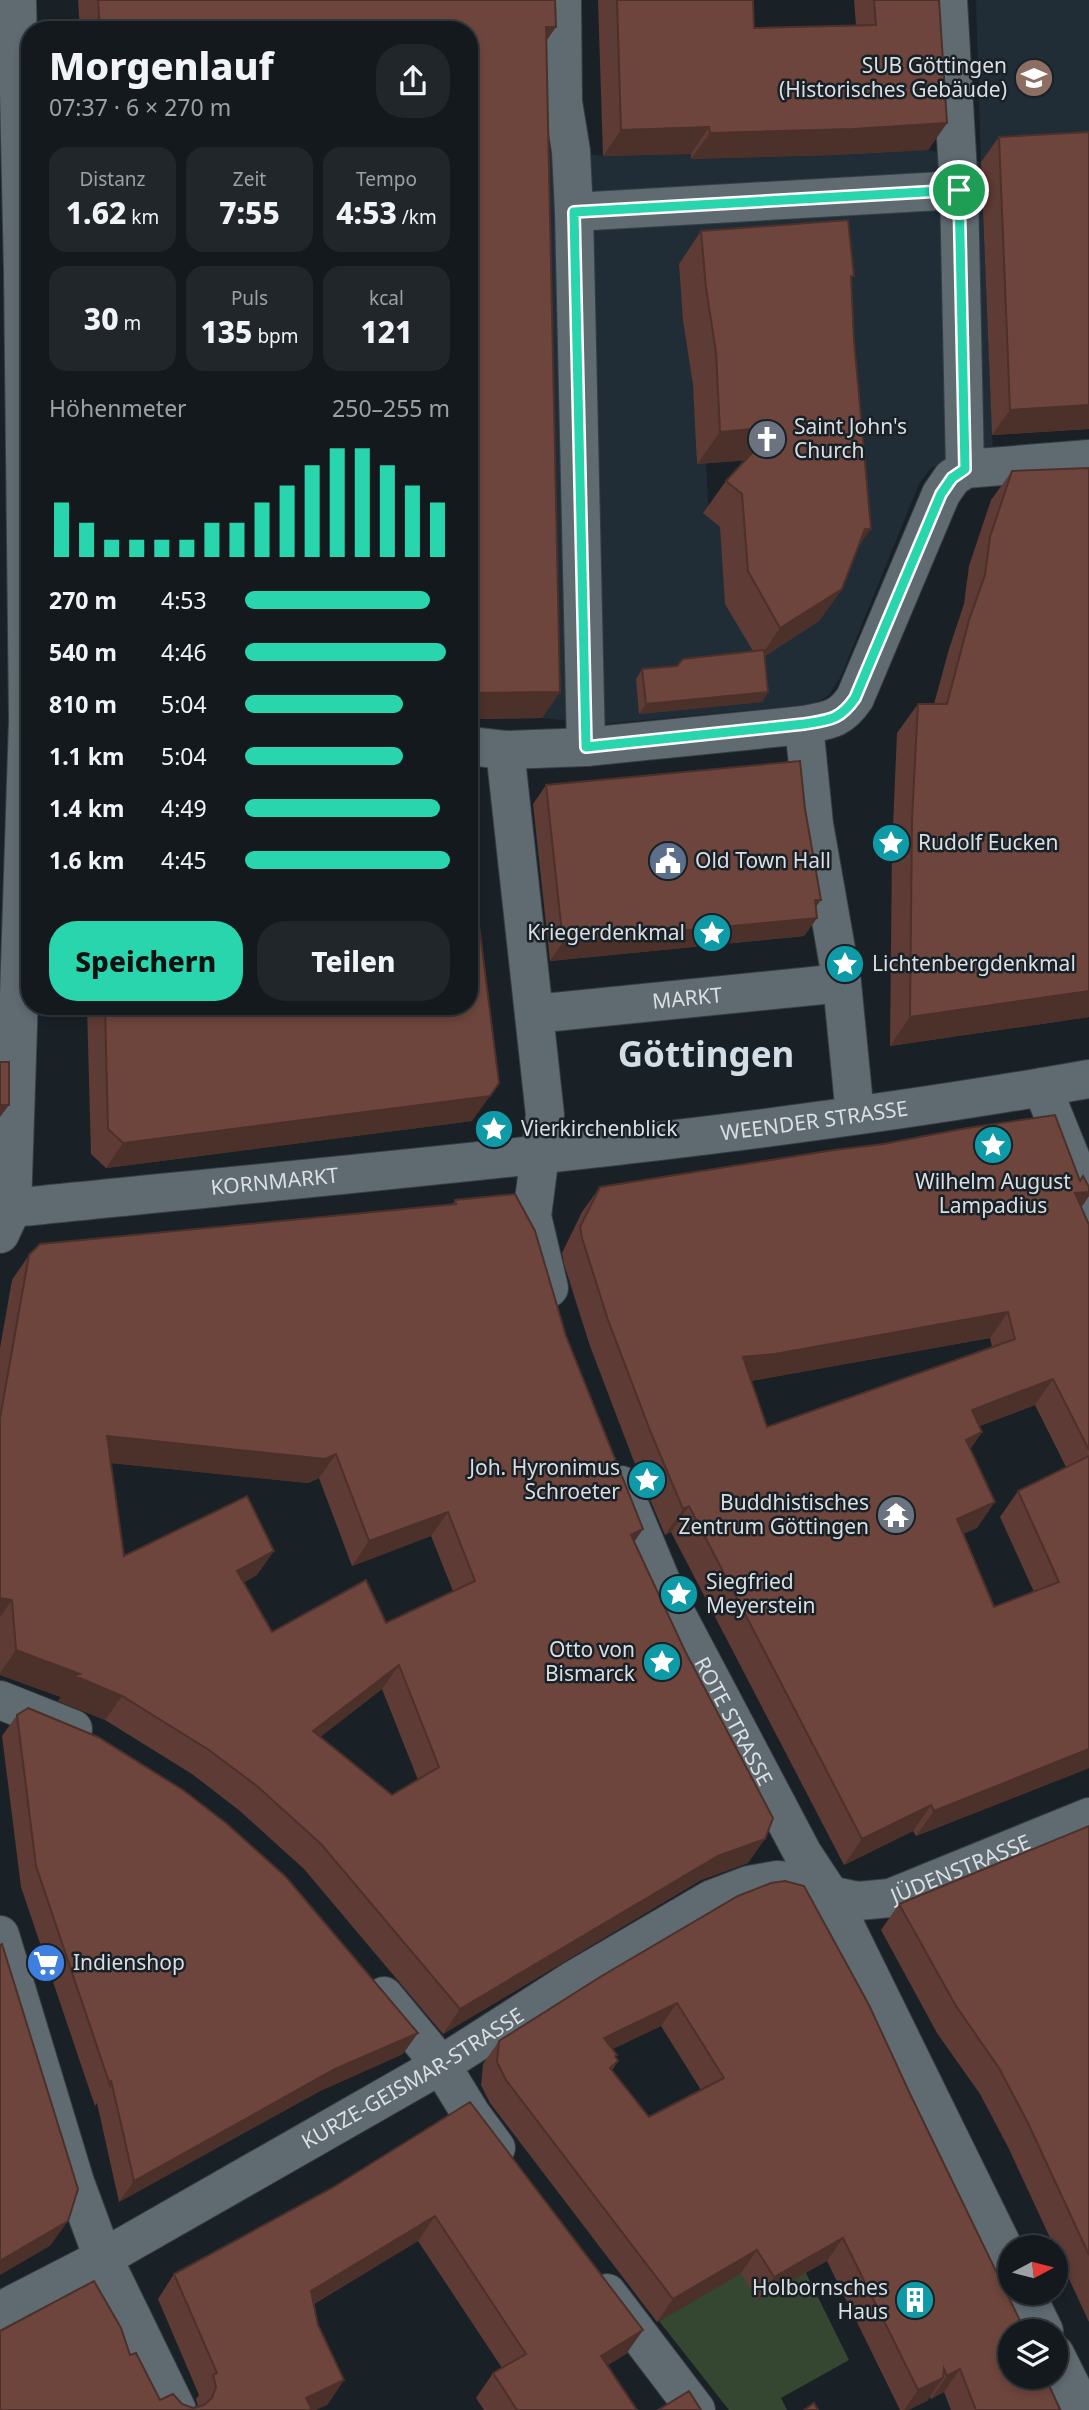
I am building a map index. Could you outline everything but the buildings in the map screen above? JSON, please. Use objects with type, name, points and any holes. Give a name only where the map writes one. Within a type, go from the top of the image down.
[{"type":"street","points":[[17,0],[12,274],[21,525]]},
{"type":"street","points":[[562,0],[564,102],[571,150],[574,212],[586,747]]},
{"type":"street","points":[[948,0],[978,468]]},
{"type":"street","points":[[574,212],[959,190]]},
{"type":"street","points":[[558,1317],[543,1269],[533,1216],[545,1115],[534,1014],[487,748],[586,747],[834,719],[846,711],[855,698],[941,494],[952,478],[978,468],[1089,459]]},
{"type":"street","points":[[804,724],[814,824],[817,927],[842,983],[855,1115]]},
{"type":"street","points":[[6,1221],[18,791],[21,770]]},
{"type":"street","name":"MARKT","points":[[534,1014],[842,983]]},
{"type":"street","name":"WEENDER STRASSE","points":[[540,1156],[880,1113],[1089,1079]]},
{"type":"street","points":[[1042,1087],[1089,1203]]},
{"type":"street","name":"KORNMARKT","points":[[6,1221],[540,1156]]},
{"type":"street","name":"ROTE STRASSE","points":[[609,1455],[669,1600],[803,1854],[830,1895],[998,2237]]},
{"type":"street","points":[[0,1700],[38,1714],[104,1745]]},
{"type":"street","name":"JÜDENSTRASSE","points":[[830,1895],[858,1901],[890,1898],[1089,1817]]},
{"type":"street","name":"KURZE-GEISMAR-STRASSE","points":[[0,2311],[103,2258],[441,2065],[572,1981],[712,1899],[749,1885],[777,1880],[799,1882],[830,1895]]},
{"type":"street","points":[[0,1935],[75,2182],[103,2258],[177,2410]]},
{"type":"street","points":[[363,1971],[441,2065],[471,2115],[513,2170]]},
{"type":"street","points":[[590,2270],[696,2410]]},
{"type":"street","points":[[1068,2380],[1083,2410]]},
{"type":"shaded area","points":[[976,0],[1089,0],[1089,156],[981,163],[993,454],[947,459],[930,469],[919,484],[840,678],[829,695],[814,704],[602,724],[542,718],[529,146],[603,156],[691,154],[692,159],[928,150],[981,162]],"holes":[[[686,332],[817,604],[709,518],[706,463],[697,464],[696,456],[705,454],[703,412],[694,413],[694,406],[702,405]]]},
{"type":"green space","points":[[741,2273],[806,2273],[849,2360],[781,2398],[787,2410],[729,2410],[659,2321]]},
{"type":"place","name":"SUB Göttingen (Historisches Gebäude)","points":[[1034,78]]},
{"type":"place","name":"Saint John's Church","points":[[767,439]]},
{"type":"place","name":"Rudolf Eucken","points":[[891,843]]},
{"type":"place","name":"Old Town Hall","points":[[668,861]]},
{"type":"place","name":"Kriegerdenkmal","points":[[712,933]]},
{"type":"place","name":"Lichtenbergdenkmal","points":[[845,964]]},
{"type":"place","name":"Vierkirchenblick","points":[[494,1129]]},
{"type":"place","name":"Wilhelm August Lampadius","points":[[993,1145]]},
{"type":"place","name":"Joh. Hyronimus Schroeter","points":[[647,1480]]},
{"type":"place","name":"Buddhistisches Zentrum Göttingen","points":[[896,1515]]},
{"type":"place","name":"Siegfried Meyerstein","points":[[679,1594]]},
{"type":"place","name":"Otto von Bismarck","points":[[662,1662]]},
{"type":"place","name":"Indienshop","points":[[46,1963]]},
{"type":"place","name":"Holbornsches Haus","points":[[915,2300]]},
{"type":"district","name":"Göttingen","points":[[706,1055]]},
{"type":"route","points":[[959,190],[965,469],[952,478],[941,494],[855,698],[846,711],[834,719],[586,747],[574,212],[959,190]]}]
